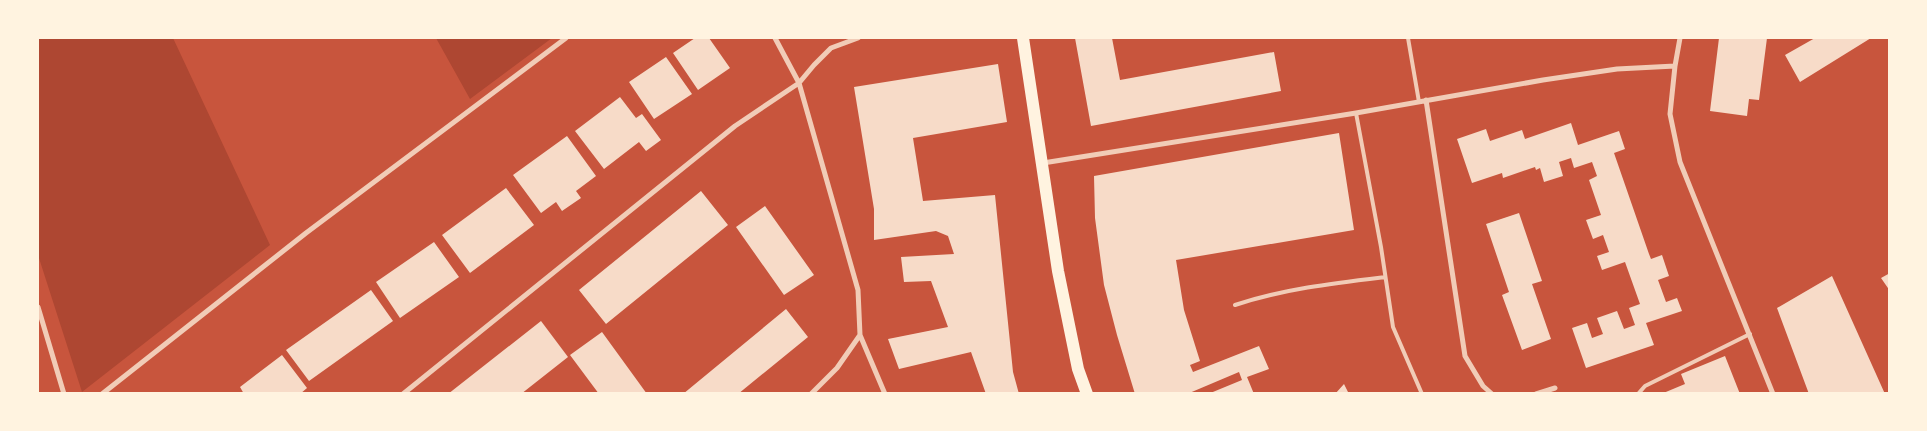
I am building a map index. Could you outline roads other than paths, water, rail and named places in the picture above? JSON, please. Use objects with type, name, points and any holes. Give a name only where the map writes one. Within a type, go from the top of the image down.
[{"type":"main road","points":[[1023,38],[1058,271],[1078,369],[1087,394]]},
{"type":"street","points":[[102,394],[306,233],[566,38]]},
{"type":"street","points":[[776,38],[799,83],[858,290],[860,335],[884,394]]},
{"type":"street","points":[[403,394],[735,126],[799,83],[814,64],[832,48],[858,38]]},
{"type":"street","points":[[1680,38],[1670,114],[1680,162],[1773,394]]},
{"type":"street","points":[[1043,163],[1617,69],[1675,66]]},
{"type":"street","points":[[1426,100],[1465,356],[1483,386],[1492,394]]},
{"type":"street","points":[[38,307],[64,394]]},
{"type":"street","points":[[811,394],[837,368],[860,335]]},
{"type":"street","points":[[1536,394],[1555,388]]},
{"type":"lane","points":[[1408,38],[1419,102]]},
{"type":"lane","points":[[1356,113],[1393,327],[1422,394]]},
{"type":"lane","points":[[1235,305],[1256,298],[1302,289],[1385,277]]},
{"type":"lane","points":[[1638,394],[1645,386],[1750,334]]}]
